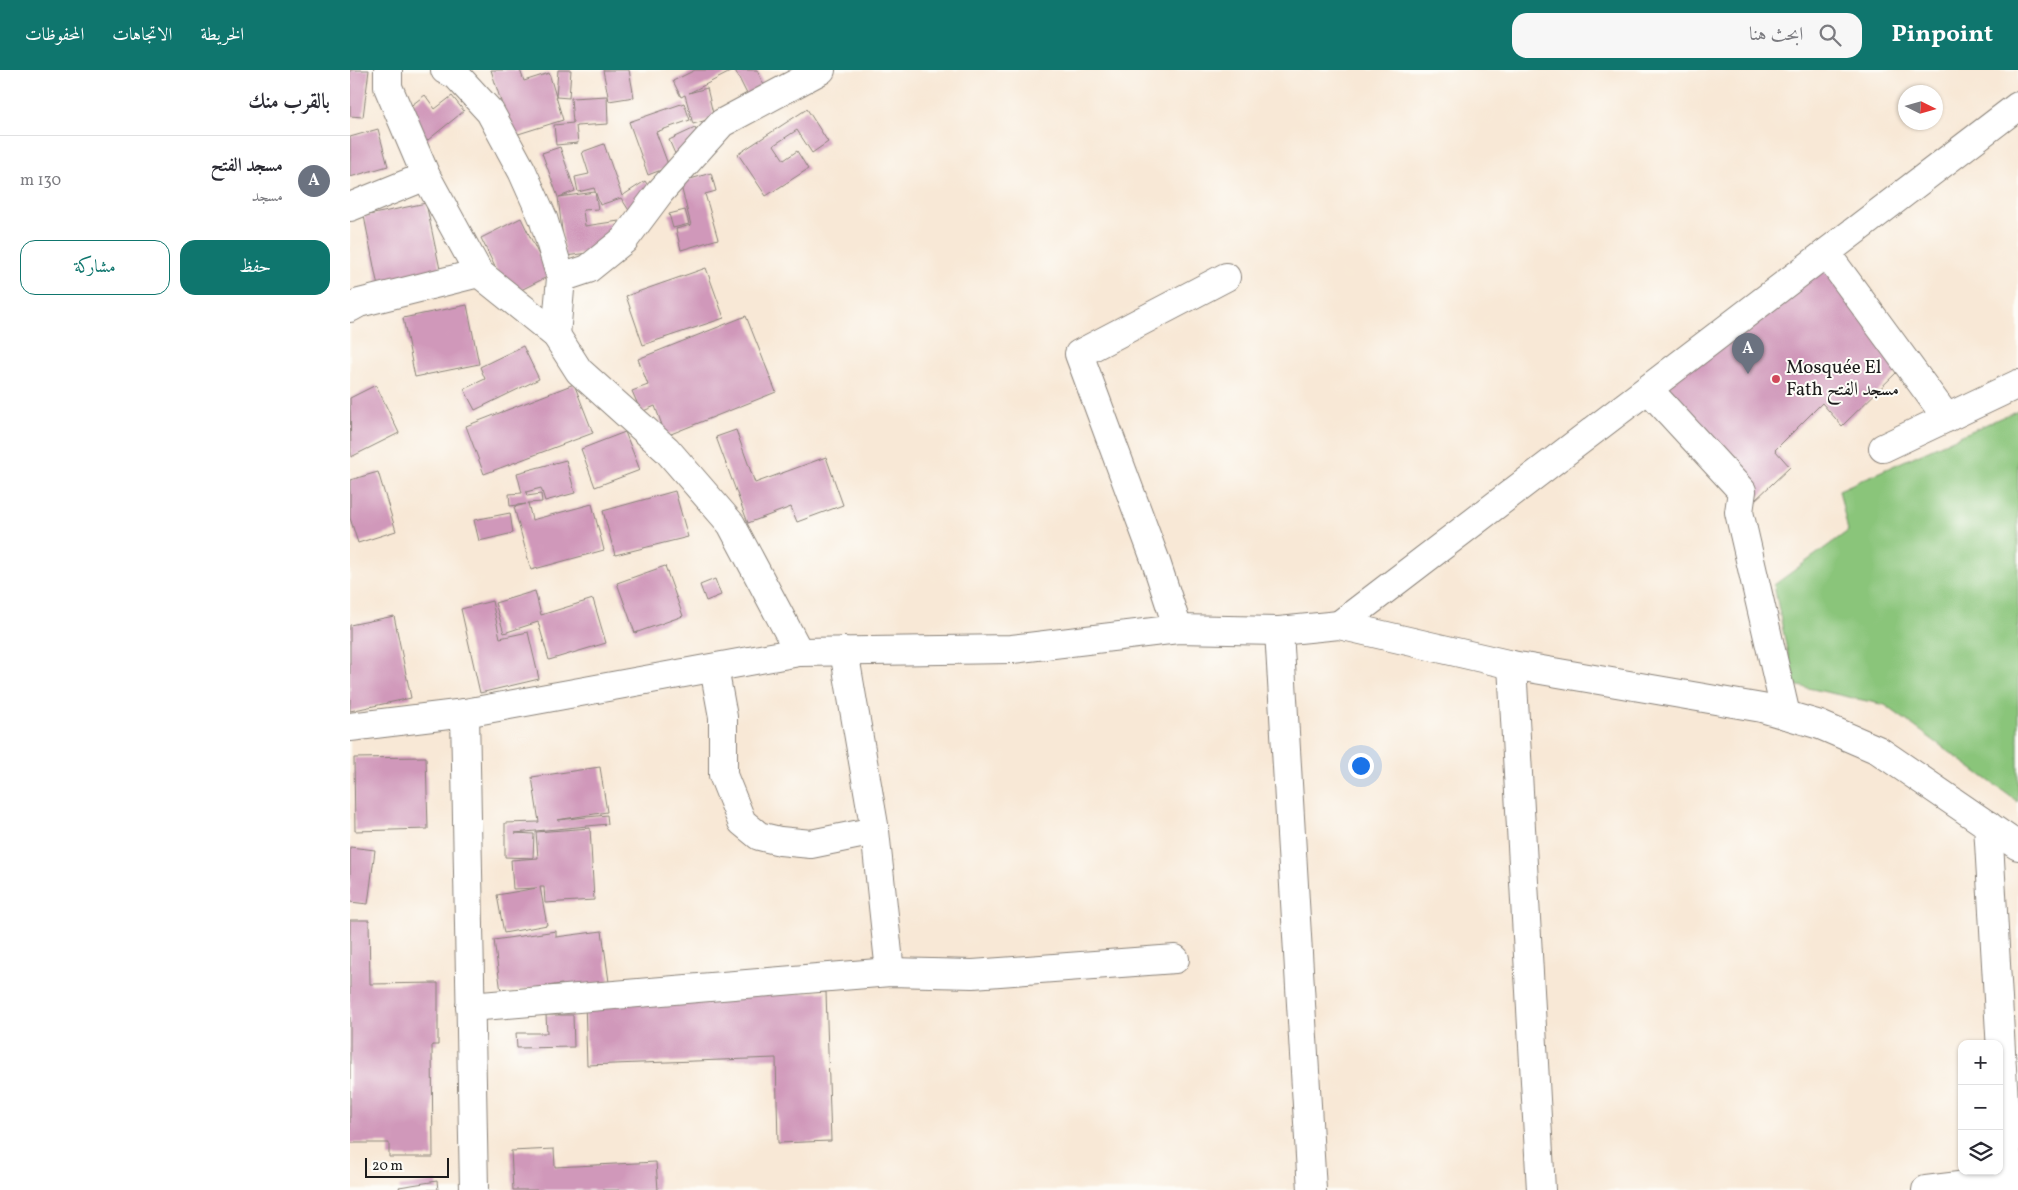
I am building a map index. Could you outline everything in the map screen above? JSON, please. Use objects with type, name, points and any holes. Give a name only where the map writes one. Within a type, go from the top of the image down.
[{"type":"street","points":[[388,70],[388,86],[426,176],[479,273],[556,335],[579,371],[666,450],[731,524],[799,652]]},
{"type":"street","points":[[561,278],[588,269],[624,240],[660,192],[722,123],[821,70]]},
{"type":"street","points":[[453,72],[490,112],[522,170],[543,218],[561,278],[556,335]]},
{"type":"street","points":[[1339,625],[2018,106]]},
{"type":"street","points":[[350,207],[426,176]]},
{"type":"street","points":[[1826,253],[1947,418]]},
{"type":"street","points":[[350,308],[359,303],[479,273]]},
{"type":"street","points":[[1178,629],[1155,559],[1079,354],[1226,277]]},
{"type":"street","points":[[1883,448],[2018,384]]},
{"type":"street","points":[[1648,389],[1742,491],[1739,512],[1786,715]]},
{"type":"street","points":[[350,727],[465,713],[799,652],[1012,649],[1178,629],[1279,631],[1339,625],[1512,665],[1762,708],[1820,724],[1878,750],[2018,846]]},
{"type":"street","points":[[1279,631],[1312,1190]]},
{"type":"street","points":[[844,651],[875,831],[890,972]]},
{"type":"street","points":[[1512,665],[1541,1190]]},
{"type":"street","points":[[714,668],[723,717],[723,775],[742,822],[759,836],[780,841],[811,844],[875,831]]},
{"type":"street","points":[[465,713],[474,1190]]},
{"type":"street","points":[[1926,1190],[2008,1185],[1988,825]]},
{"type":"street","points":[[470,1008],[890,972],[973,974],[1175,959]]},
{"type":"green space","points":[[2018,410],[2018,802],[1885,705],[1794,685],[1774,585],[1848,531],[1839,490]]},
{"type":"building","points":[[350,70],[369,70],[363,117],[350,116]]},
{"type":"building","points":[[491,70],[520,70],[524,81],[549,73],[563,120],[512,136]]},
{"type":"building","points":[[558,70],[571,70],[569,98],[556,97]]},
{"type":"building","points":[[603,70],[629,70],[634,97],[609,101]]},
{"type":"building","points":[[695,70],[734,70],[689,93],[707,88],[714,118],[693,124],[685,95],[681,97],[673,81]]},
{"type":"building","points":[[735,70],[757,70],[767,92],[750,100]]},
{"type":"building","points":[[425,95],[435,109],[452,96],[464,111],[423,144],[400,114]]},
{"type":"building","points":[[607,96],[608,124],[576,126],[578,143],[556,145],[554,125],[573,123],[571,98]]},
{"type":"building","points":[[684,103],[690,120],[656,132],[669,167],[648,175],[629,122]]},
{"type":"building","points":[[807,109],[828,142],[812,153],[797,130],[774,145],[784,160],[797,151],[808,169],[766,196],[738,154]]},
{"type":"building","points":[[695,128],[706,151],[679,163],[669,140]]},
{"type":"building","points":[[378,129],[388,166],[350,177],[350,137]]},
{"type":"building","points":[[604,144],[622,196],[645,181],[655,196],[630,212],[621,198],[600,205],[594,188],[578,192],[575,177],[589,174],[582,152]]},
{"type":"building","points":[[560,147],[575,191],[559,197],[595,192],[598,209],[583,210],[585,226],[619,221],[622,249],[565,256],[558,197],[542,153]]},
{"type":"building","points":[[711,173],[716,191],[705,194],[718,239],[681,250],[676,229],[691,225],[680,182]]},
{"type":"building","points":[[426,203],[441,274],[378,287],[364,216]]},
{"type":"building","points":[[685,210],[689,224],[673,228],[669,214]]},
{"type":"building","points":[[521,218],[549,276],[509,296],[481,238]]},
{"type":"building","name":"Mosquée El Fath مسجد الفتح","points":[[1823,256],[1901,368],[1842,426],[1822,403],[1775,450],[1790,467],[1753,502],[1648,389]]},
{"type":"building","points":[[706,268],[724,318],[643,345],[626,296]]},
{"type":"building","points":[[467,305],[479,364],[415,377],[403,318]]},
{"type":"building","points":[[746,316],[776,392],[666,436],[655,406],[641,412],[632,391],[648,385],[638,359]]},
{"type":"building","points":[[523,346],[539,379],[475,410],[464,389],[485,379],[480,367]]},
{"type":"building","points":[[574,384],[593,433],[484,474],[466,426]]},
{"type":"building","points":[[376,385],[399,433],[351,457],[350,398]]},
{"type":"building","points":[[736,430],[755,483],[826,457],[843,505],[797,522],[791,507],[748,523],[716,437]]},
{"type":"building","points":[[625,432],[640,470],[595,487],[581,449]]},
{"type":"building","points":[[566,460],[575,493],[545,501],[541,488],[526,492],[527,496],[541,494],[542,502],[528,503],[532,520],[592,504],[604,550],[531,570],[514,507],[526,504],[510,506],[509,494],[522,493],[517,473]]},
{"type":"building","points":[[378,472],[396,531],[358,543],[350,518],[350,480]]},
{"type":"building","points":[[675,491],[688,537],[615,555],[603,511]]},
{"type":"building","points":[[510,513],[513,533],[479,541],[474,520]]},
{"type":"building","points":[[665,566],[683,616],[635,633],[617,583]]},
{"type":"building","points":[[715,579],[721,595],[706,601],[700,585]]},
{"type":"building","points":[[535,591],[541,615],[593,599],[606,643],[549,660],[538,622],[504,633],[495,603]]},
{"type":"building","points":[[492,601],[500,638],[528,632],[539,679],[480,693],[461,609]]},
{"type":"building","points":[[394,616],[411,698],[350,711],[350,625]]},
{"type":"building","points":[[426,757],[428,829],[355,831],[354,758]]},
{"type":"building","points":[[600,767],[607,812],[557,820],[607,815],[608,824],[515,833],[534,834],[533,858],[505,857],[505,823],[539,822],[532,777]]},
{"type":"building","points":[[590,828],[594,900],[545,903],[544,887],[540,887],[547,925],[504,933],[497,895],[537,888],[513,889],[511,860],[538,858],[536,832]]},
{"type":"building","points":[[350,847],[375,850],[368,904],[350,902]]},
{"type":"building","points":[[350,920],[369,920],[370,984],[438,983],[438,1045],[432,1045],[433,1157],[389,1157],[389,1143],[350,1143]]},
{"type":"building","points":[[556,931],[556,937],[602,931],[609,982],[563,988],[562,984],[501,992],[494,940]]},
{"type":"building","points":[[826,992],[831,1141],[778,1143],[776,1058],[587,1065],[585,1001]]},
{"type":"building","points":[[546,1015],[573,1015],[574,1047],[517,1048],[516,1033],[547,1033]]},
{"type":"building","points":[[554,1149],[555,1167],[656,1162],[658,1190],[513,1190],[511,1151]]},
{"type":"building","points":[[437,1181],[438,1190],[400,1190],[399,1187]]},
{"type":"place","name":"مسجد الفتح","points":[[1748,374]]},
{"type":"place","name":"Mosquée El Fath مسجد الفتح","points":[[1776,379]]}]
